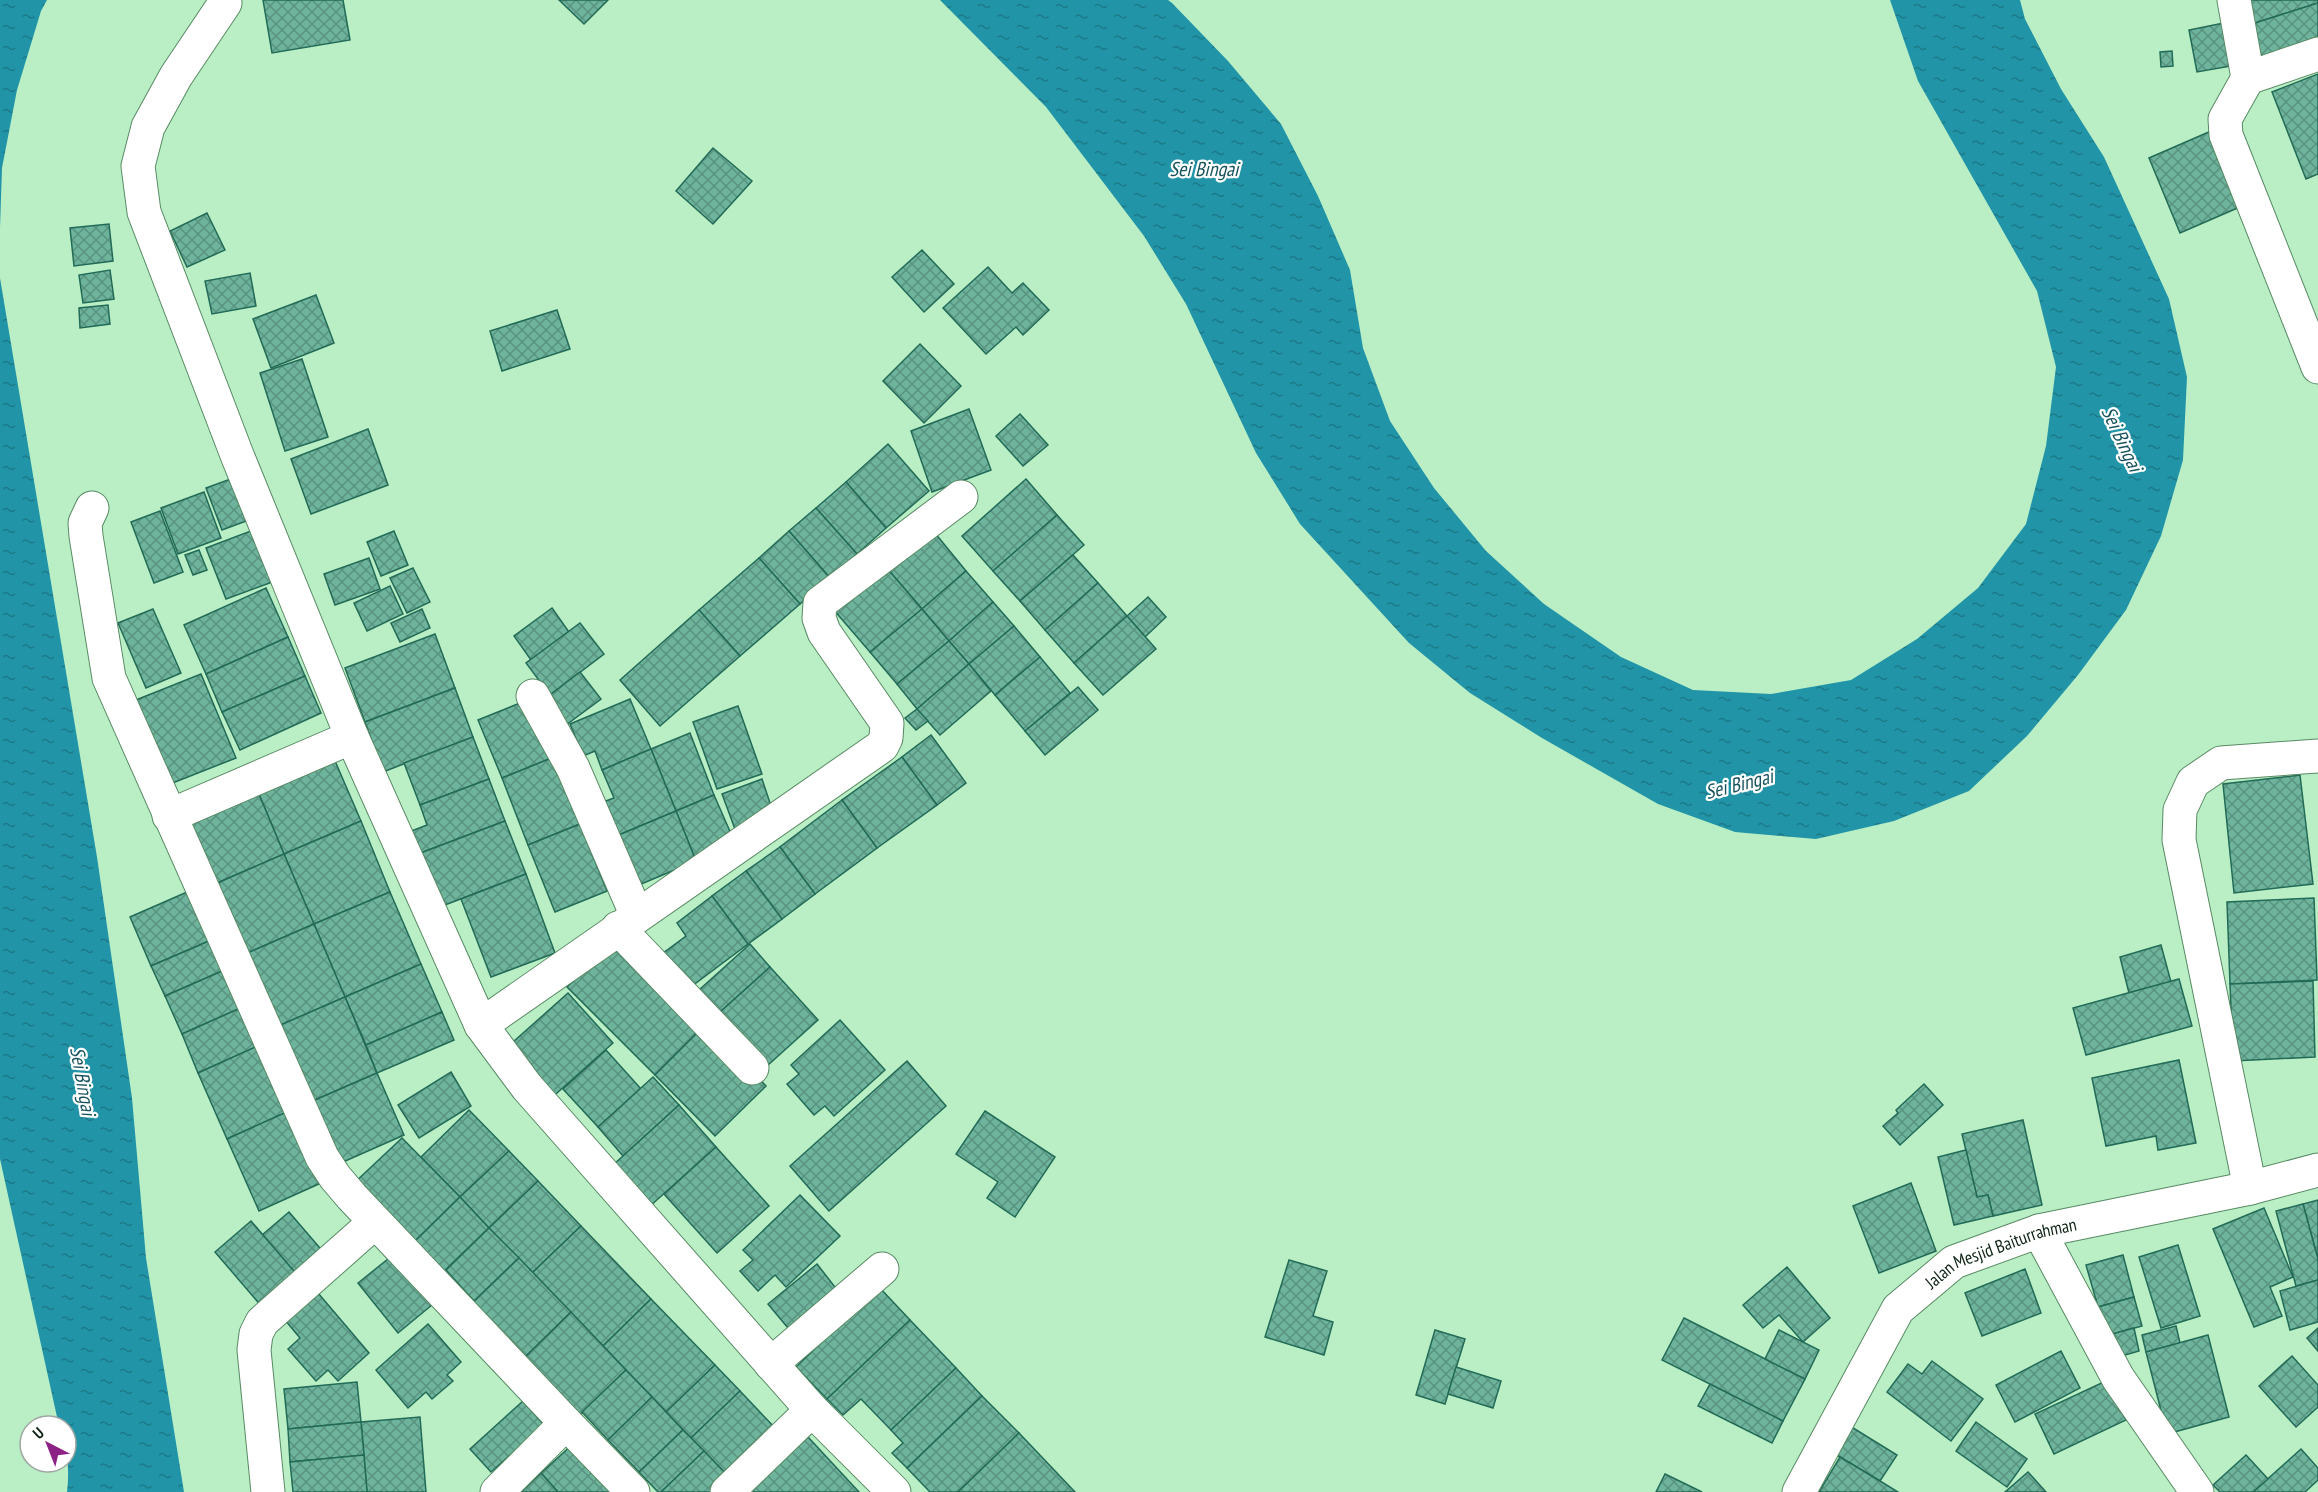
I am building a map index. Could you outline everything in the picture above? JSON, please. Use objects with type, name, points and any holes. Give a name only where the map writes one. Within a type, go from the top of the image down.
[{"type":"street","points":[[2234,0],[2248,78],[2226,119],[2226,135],[2318,367]]},
{"type":"street","points":[[225,3],[176,76],[148,127],[138,166],[144,212],[237,455],[352,737],[482,1025],[527,1087],[771,1364],[812,1410],[894,1492]]},
{"type":"street","points":[[2248,78],[2318,54]]},
{"type":"street","points":[[482,1025],[882,746],[886,738],[887,723],[825,632],[819,618],[820,603],[961,497]]},
{"type":"street","points":[[93,508],[85,523],[86,536],[109,678],[322,1157],[334,1177],[375,1222],[633,1492]]},
{"type":"street","points":[[533,696],[573,768],[628,922],[753,1068]]},
{"type":"street","points":[[169,816],[352,737]]},
{"type":"street","points":[[2250,1188],[2179,840],[2180,810],[2193,782],[2221,763],[2318,756]]},
{"type":"street","name":"Jalan Mesjid Baiturrahman","points":[[1799,1492],[1898,1309],[1954,1262],[2039,1231],[2250,1188],[2318,1170]]},
{"type":"street","points":[[268,1492],[254,1350],[256,1334],[262,1322],[375,1222]]},
{"type":"street","points":[[2039,1231],[2118,1377],[2197,1492]]},
{"type":"street","points":[[771,1364],[882,1269]]},
{"type":"street","points":[[727,1492],[812,1410]]},
{"type":"street","points":[[497,1492],[566,1424]]},
{"type":"water","points":[[0,0],[47,0],[41,11],[17,90],[2,168],[0,228]]},
{"type":"water","name":"Sei Bingai","points":[[940,0],[1168,0],[1172,3],[1228,61],[1281,124],[1318,196],[1350,270],[1363,348],[1390,421],[1434,488],[1486,551],[1544,604],[1621,657],[1693,690],[1771,694],[1851,680],[1917,639],[1978,588],[2026,524],[2046,446],[2056,367],[2037,291],[1918,81],[1890,0],[2020,0],[2025,19],[2061,89],[2104,157],[2169,299],[2187,377],[2183,460],[2161,536],[2126,610],[2078,675],[2027,736],[1969,791],[1894,821],[1816,839],[1735,832],[1658,804],[1542,738],[1470,693],[1409,643],[1300,524],[1256,453],[1186,304],[1144,236],[1046,107]]},
{"type":"water","name":"Sei Bingai","points":[[0,278],[97,857],[132,1098],[146,1258],[184,1492],[67,1492],[68,1474],[78,1474],[78,1414],[56,1414],[0,1159]]},
{"type":"building","points":[[263,0],[343,0],[350,40],[272,53]]},
{"type":"building","points":[[559,0],[608,0],[584,24]]},
{"type":"building","points":[[2244,0],[2318,0],[2318,3],[2252,24]]},
{"type":"building","points":[[2318,3],[2318,49],[2264,66],[2252,24]]},
{"type":"building","points":[[2229,22],[2237,65],[2197,72],[2189,30]]},
{"type":"building","points":[[2172,51],[2173,66],[2161,67],[2160,52]]},
{"type":"building","points":[[2318,74],[2318,174],[2306,179],[2272,92]]},
{"type":"building","points":[[2211,131],[2242,206],[2180,233],[2149,158]]},
{"type":"building","points":[[713,148],[752,181],[713,224],[676,191]]},
{"type":"building","points":[[207,213],[225,250],[187,267],[170,231]]},
{"type":"building","points":[[109,224],[113,261],[74,266],[70,228]]},
{"type":"building","points":[[922,250],[954,284],[924,312],[892,277]]},
{"type":"building","points":[[988,267],[1012,293],[1023,283],[1049,310],[1023,335],[1016,327],[986,354],[943,308]]},
{"type":"building","points":[[110,270],[114,299],[83,303],[79,275]]},
{"type":"building","points":[[250,273],[256,306],[212,314],[205,281]]},
{"type":"building","points":[[316,295],[334,343],[271,368],[253,319]]},
{"type":"building","points":[[108,305],[110,324],[80,328],[79,308]]},
{"type":"building","points":[[557,310],[570,349],[502,371],[490,331]]},
{"type":"building","points":[[920,344],[961,386],[924,423],[883,381]]},
{"type":"building","points":[[302,359],[328,437],[285,451],[260,373]]},
{"type":"building","points":[[969,409],[991,470],[932,492],[911,431]]},
{"type":"building","points":[[1020,414],[1048,445],[1023,466],[996,436]]},
{"type":"building","points":[[368,429],[388,485],[311,514],[291,459]]},
{"type":"building","points":[[888,444],[929,491],[886,528],[846,482]]},
{"type":"building","points":[[239,476],[254,518],[222,530],[206,488]]},
{"type":"building","points":[[1026,479],[1057,515],[993,571],[962,536]]},
{"type":"building","points":[[846,482],[886,528],[857,554],[816,508]]},
{"type":"building","points":[[204,492],[221,538],[178,554],[161,508]]},
{"type":"building","points":[[816,508],[857,554],[830,578],[789,531]]},
{"type":"building","points":[[160,511],[183,572],[154,583],[131,522]]},
{"type":"building","points":[[1057,515],[1084,545],[1020,601],[993,571]]},
{"type":"building","points":[[930,527],[966,571],[922,609],[885,566]]},
{"type":"building","points":[[256,529],[275,581],[226,599],[206,548]]},
{"type":"building","points":[[394,531],[408,565],[381,576],[367,542]]},
{"type":"building","points":[[789,531],[830,578],[800,604],[759,558]]},
{"type":"building","points":[[199,550],[207,570],[193,575],[185,555]]},
{"type":"building","points":[[1073,555],[1098,583],[1045,630],[1020,601]]},
{"type":"building","points":[[369,558],[380,589],[335,605],[324,574]]},
{"type":"building","points":[[759,558],[800,604],[740,656],[699,610]]},
{"type":"building","points":[[885,566],[922,609],[870,652],[833,609]]},
{"type":"building","points":[[413,568],[430,602],[407,613],[390,578]]},
{"type":"building","points":[[966,571],[993,602],[949,641],[922,609]]},
{"type":"building","points":[[1098,583],[1127,616],[1074,663],[1045,630]]},
{"type":"building","points":[[390,586],[403,614],[367,631],[354,603]]},
{"type":"building","points":[[266,588],[288,637],[206,674],[184,625]]},
{"type":"building","points":[[1148,597],[1166,617],[1145,637],[1127,616]]},
{"type":"building","points":[[993,602],[1014,626],[969,664],[949,641]]},
{"type":"building","points":[[552,608],[569,632],[531,660],[514,636]]},
{"type":"building","points":[[153,609],[181,673],[146,688],[118,623]]},
{"type":"building","points":[[422,609],[430,628],[400,642],[391,623]]},
{"type":"building","points":[[922,609],[949,641],[897,684],[870,652]]},
{"type":"building","points":[[699,610],[740,656],[660,726],[620,680]]},
{"type":"building","points":[[1127,616],[1156,649],[1103,695],[1074,663]]},
{"type":"building","points":[[580,623],[604,654],[550,695],[526,663]]},
{"type":"building","points":[[1014,626],[1040,657],[995,695],[969,664]]},
{"type":"building","points":[[435,634],[455,688],[365,722],[345,668]]},
{"type":"building","points":[[288,637],[305,676],[222,712],[206,674]]},
{"type":"building","points":[[949,641],[969,664],[917,709],[897,684]]},
{"type":"building","points":[[1040,657],[1070,693],[1025,731],[995,695]]},
{"type":"building","points":[[969,664],[991,691],[940,735],[917,709]]},
{"type":"building","points":[[580,672],[601,699],[566,725],[546,698]]},
{"type":"building","points":[[201,674],[236,758],[170,784],[136,700]]},
{"type":"building","points":[[305,676],[321,713],[240,750],[222,712]]},
{"type":"building","points":[[1078,687],[1098,710],[1045,755],[1025,731]]},
{"type":"building","points":[[455,688],[473,737],[383,772],[365,722]]},
{"type":"building","points":[[530,699],[554,757],[502,778],[478,720]]},
{"type":"building","points":[[630,699],[651,749],[602,770],[595,751],[583,756],[570,724]]},
{"type":"building","points":[[738,706],[762,774],[717,789],[693,722]]},
{"type":"building","points":[[917,709],[928,721],[916,730],[905,718]]},
{"type":"building","points":[[690,733],[714,795],[676,811],[651,749]]},
{"type":"building","points":[[931,735],[966,783],[937,805],[902,757]]},
{"type":"building","points":[[473,737],[489,779],[420,805],[404,763]]},
{"type":"building","points":[[651,749],[676,811],[614,837],[600,803],[614,798],[602,770]]},
{"type":"building","points":[[332,754],[361,821],[284,854],[256,787]]},
{"type":"building","points":[[554,757],[580,824],[528,845],[502,778]]},
{"type":"building","points":[[902,757],[937,805],[877,848],[842,800]]},
{"type":"building","points":[[2300,775],[2313,884],[2234,893],[2223,784]]},
{"type":"building","points":[[489,779],[505,821],[418,854],[409,832],[427,825],[420,805]]},
{"type":"building","points":[[762,779],[774,815],[735,829],[722,794]]},
{"type":"building","points":[[256,787],[284,854],[215,884],[186,817]]},
{"type":"building","points":[[714,795],[736,845],[696,861],[676,811]]},
{"type":"building","points":[[842,800],[877,848],[815,894],[780,847]]},
{"type":"building","points":[[676,811],[696,861],[634,887],[614,837]]},
{"type":"building","points":[[361,821],[390,892],[314,924],[284,854]]},
{"type":"building","points":[[505,821],[526,874],[437,908],[418,854]]},
{"type":"building","points":[[580,824],[607,891],[555,912],[528,845]]},
{"type":"building","points":[[780,847],[815,894],[782,919],[746,871]]},
{"type":"building","points":[[284,854],[314,924],[245,954],[215,884]]},
{"type":"building","points":[[746,871],[782,919],[748,944],[712,896]]},
{"type":"building","points":[[526,874],[555,953],[491,977],[461,899]]},
{"type":"building","points":[[194,889],[216,938],[151,966],[130,917]]},
{"type":"building","points":[[390,892],[421,964],[345,997],[314,924]]},
{"type":"building","points":[[712,896],[748,944],[688,989],[662,954],[686,936],[677,923]]},
{"type":"building","points":[[2314,898],[2317,980],[2230,984],[2227,902]]},
{"type":"building","points":[[314,924],[345,997],[276,1027],[245,954]]},
{"type":"building","points":[[619,937],[706,1024],[655,1075],[567,987]]},
{"type":"building","points":[[216,938],[229,968],[165,996],[151,966]]},
{"type":"building","points":[[750,944],[770,967],[719,1013],[699,990]]},
{"type":"building","points":[[2161,945],[2171,982],[2129,993],[2120,957]]},
{"type":"building","points":[[421,964],[442,1012],[366,1045],[345,997]]},
{"type":"building","points":[[770,967],[818,1020],[767,1066],[719,1013]]},
{"type":"building","points":[[229,968],[245,1006],[182,1034],[165,996]]},
{"type":"building","points":[[2179,979],[2192,1026],[2086,1055],[2073,1008]]},
{"type":"building","points":[[2313,981],[2315,1057],[2233,1061],[2230,984]]},
{"type":"building","points":[[568,993],[613,1043],[548,1101],[503,1051]]},
{"type":"building","points":[[345,997],[377,1073],[308,1103],[276,1027]]},
{"type":"building","points":[[245,1006],[262,1044],[198,1073],[182,1034]]},
{"type":"building","points":[[442,1012],[454,1040],[377,1073],[366,1045]]},
{"type":"building","points":[[840,1020],[885,1070],[834,1116],[825,1106],[814,1115],[787,1084],[799,1074],[791,1065]]},
{"type":"building","points":[[706,1024],[766,1086],[715,1136],[655,1075]]},
{"type":"building","points":[[262,1044],[291,1110],[227,1139],[198,1073]]},
{"type":"building","points":[[606,1050],[641,1089],[598,1127],[563,1089]]},
{"type":"building","points":[[2179,1060],[2196,1143],[2158,1150],[2156,1136],[2106,1146],[2092,1078]]},
{"type":"building","points":[[907,1061],[946,1106],[829,1211],[790,1166]]},
{"type":"building","points":[[451,1072],[471,1106],[419,1138],[398,1105]]},
{"type":"building","points":[[377,1073],[404,1135],[334,1166],[308,1103]]},
{"type":"building","points":[[653,1077],[679,1105],[623,1156],[598,1127]]},
{"type":"building","points":[[1924,1084],[1943,1105],[1900,1145],[1883,1126],[1898,1113],[1896,1110]]},
{"type":"building","points":[[679,1105],[716,1147],[649,1207],[612,1166]]},
{"type":"building","points":[[291,1110],[323,1182],[259,1211],[227,1139]]},
{"type":"building","points":[[469,1110],[509,1151],[460,1197],[421,1157]]},
{"type":"building","points":[[985,1111],[1055,1157],[1015,1217],[987,1198],[998,1182],[956,1154]]},
{"type":"building","points":[[2023,1120],[2042,1205],[1993,1216],[1988,1195],[1977,1197],[1962,1134]]},
{"type":"building","points":[[402,1138],[460,1197],[410,1246],[352,1185]]},
{"type":"building","points":[[716,1147],[769,1206],[717,1253],[664,1194]]},
{"type":"building","points":[[1966,1150],[1977,1197],[1988,1195],[1993,1216],[1954,1225],[1938,1157]]},
{"type":"building","points":[[509,1151],[538,1181],[489,1228],[460,1197]]},
{"type":"building","points":[[538,1181],[581,1226],[532,1273],[489,1228]]},
{"type":"building","points":[[1911,1183],[1936,1251],[1879,1273],[1853,1206]]},
{"type":"building","points":[[800,1195],[840,1236],[786,1287],[775,1275],[758,1291],[740,1271],[753,1260],[743,1250]]},
{"type":"building","points":[[460,1197],[489,1228],[439,1276],[410,1246]]},
{"type":"building","points":[[2318,1200],[2318,1259],[2303,1204]]},
{"type":"building","points":[[2303,1204],[2318,1259],[2318,1280],[2296,1286],[2276,1211]]},
{"type":"building","points":[[2264,1208],[2293,1277],[2270,1287],[2282,1316],[2254,1327],[2213,1229]]},
{"type":"building","points":[[289,1212],[325,1254],[299,1277],[262,1235]]},
{"type":"building","points":[[251,1221],[299,1277],[263,1308],[215,1252]]},
{"type":"building","points":[[581,1226],[651,1299],[603,1346],[532,1273]]},
{"type":"building","points":[[489,1228],[519,1258],[474,1301],[446,1270]]},
{"type":"building","points":[[2178,1245],[2200,1316],[2161,1328],[2139,1257]]},
{"type":"building","points":[[398,1251],[438,1300],[398,1333],[358,1283]]},
{"type":"building","points":[[2123,1255],[2134,1297],[2098,1307],[2086,1265]]},
{"type":"building","points":[[519,1258],[571,1312],[521,1361],[469,1306]]},
{"type":"building","points":[[1289,1260],[1327,1271],[1313,1316],[1333,1322],[1324,1355],[1265,1337]]},
{"type":"building","points":[[817,1264],[842,1296],[793,1334],[768,1304]]},
{"type":"building","points":[[1787,1267],[1830,1318],[1803,1342],[1779,1315],[1763,1328],[1743,1305]]},
{"type":"building","points":[[2025,1269],[2041,1313],[1982,1336],[1965,1293]]},
{"type":"building","points":[[2318,1280],[2318,1322],[2290,1330],[2280,1291]]},
{"type":"building","points":[[879,1287],[910,1320],[827,1399],[796,1367]]},
{"type":"building","points":[[318,1293],[369,1353],[338,1381],[328,1370],[316,1381],[288,1349],[300,1338],[285,1320]]},
{"type":"building","points":[[2134,1297],[2142,1326],[2105,1336],[2098,1307]]},
{"type":"building","points":[[651,1299],[715,1365],[666,1412],[603,1346]]},
{"type":"building","points":[[571,1312],[626,1370],[577,1418],[521,1361]]},
{"type":"building","points":[[1684,1318],[1805,1379],[1783,1421],[1662,1360]]},
{"type":"building","points":[[910,1320],[956,1368],[891,1430],[861,1399],[843,1415],[827,1399]]},
{"type":"building","points":[[428,1324],[461,1362],[447,1375],[453,1381],[432,1399],[426,1392],[408,1408],[376,1370]]},
{"type":"building","points":[[2176,1326],[2180,1343],[2146,1352],[2142,1335]]},
{"type":"building","points":[[2134,1328],[2139,1351],[2111,1359],[2105,1336]]},
{"type":"building","points":[[2318,1328],[2318,1351],[2307,1338]]},
{"type":"building","points":[[1435,1330],[1465,1339],[1445,1404],[1416,1395]]},
{"type":"building","points":[[1779,1330],[1819,1350],[1805,1379],[1765,1359]]},
{"type":"building","points":[[2208,1335],[2229,1417],[2167,1434],[2146,1352]]},
{"type":"building","points":[[2061,1351],[2080,1388],[2015,1422],[1996,1385]]},
{"type":"building","points":[[2292,1356],[2318,1385],[2318,1407],[2296,1427],[2259,1386]]},
{"type":"building","points":[[1932,1361],[1983,1399],[1951,1441],[1887,1392],[1908,1364],[1922,1374]]},
{"type":"building","points":[[715,1365],[740,1391],[691,1438],[666,1412]]},
{"type":"building","points":[[1456,1367],[1501,1381],[1493,1408],[1448,1394]]},
{"type":"building","points":[[956,1368],[982,1396],[907,1468],[892,1453],[903,1443],[891,1430]]},
{"type":"building","points":[[626,1370],[652,1397],[608,1440],[582,1412]]},
{"type":"building","points":[[2108,1380],[2126,1420],[2054,1454],[2035,1414]]},
{"type":"building","points":[[357,1382],[361,1422],[288,1429],[284,1389]]},
{"type":"building","points":[[1710,1384],[1783,1421],[1772,1443],[1698,1406]]},
{"type":"building","points":[[740,1391],[776,1429],[728,1476],[691,1438]]},
{"type":"building","points":[[982,1396],[1019,1433],[958,1492],[930,1492],[907,1468]]},
{"type":"building","points":[[652,1397],[683,1430],[639,1472],[608,1440]]},
{"type":"building","points":[[523,1401],[544,1425],[491,1472],[470,1449]]},
{"type":"building","points":[[420,1417],[426,1492],[367,1492],[361,1422]]},
{"type":"building","points":[[361,1422],[364,1455],[290,1462],[288,1429]]},
{"type":"building","points":[[1976,1422],[2027,1459],[2007,1487],[1956,1451]]},
{"type":"building","points":[[1845,1423],[1897,1455],[1880,1481],[1828,1450]]},
{"type":"building","points":[[683,1430],[704,1451],[661,1492],[658,1492],[639,1472]]},
{"type":"building","points":[[1019,1433],[1075,1492],[958,1492]]},
{"type":"building","points":[[808,1437],[859,1492],[754,1492],[752,1489]]},
{"type":"building","points":[[574,1443],[619,1492],[558,1492],[541,1473]]},
{"type":"building","points":[[2301,1449],[2318,1468],[2318,1480],[2305,1492],[2253,1492]]},
{"type":"building","points":[[704,1451],[728,1476],[711,1492],[661,1492]]},
{"type":"building","points":[[364,1455],[367,1492],[293,1492],[290,1462]]},
{"type":"building","points":[[2246,1455],[2268,1479],[2253,1492],[2220,1492],[2213,1485]]},
{"type":"building","points":[[1840,1457],[1880,1481],[1898,1492],[1819,1492]]},
{"type":"building","points":[[2028,1472],[2046,1492],[2005,1492]]},
{"type":"building","points":[[541,1473],[558,1492],[521,1492]]},
{"type":"building","points":[[1665,1474],[1702,1492],[1656,1492]]}]
